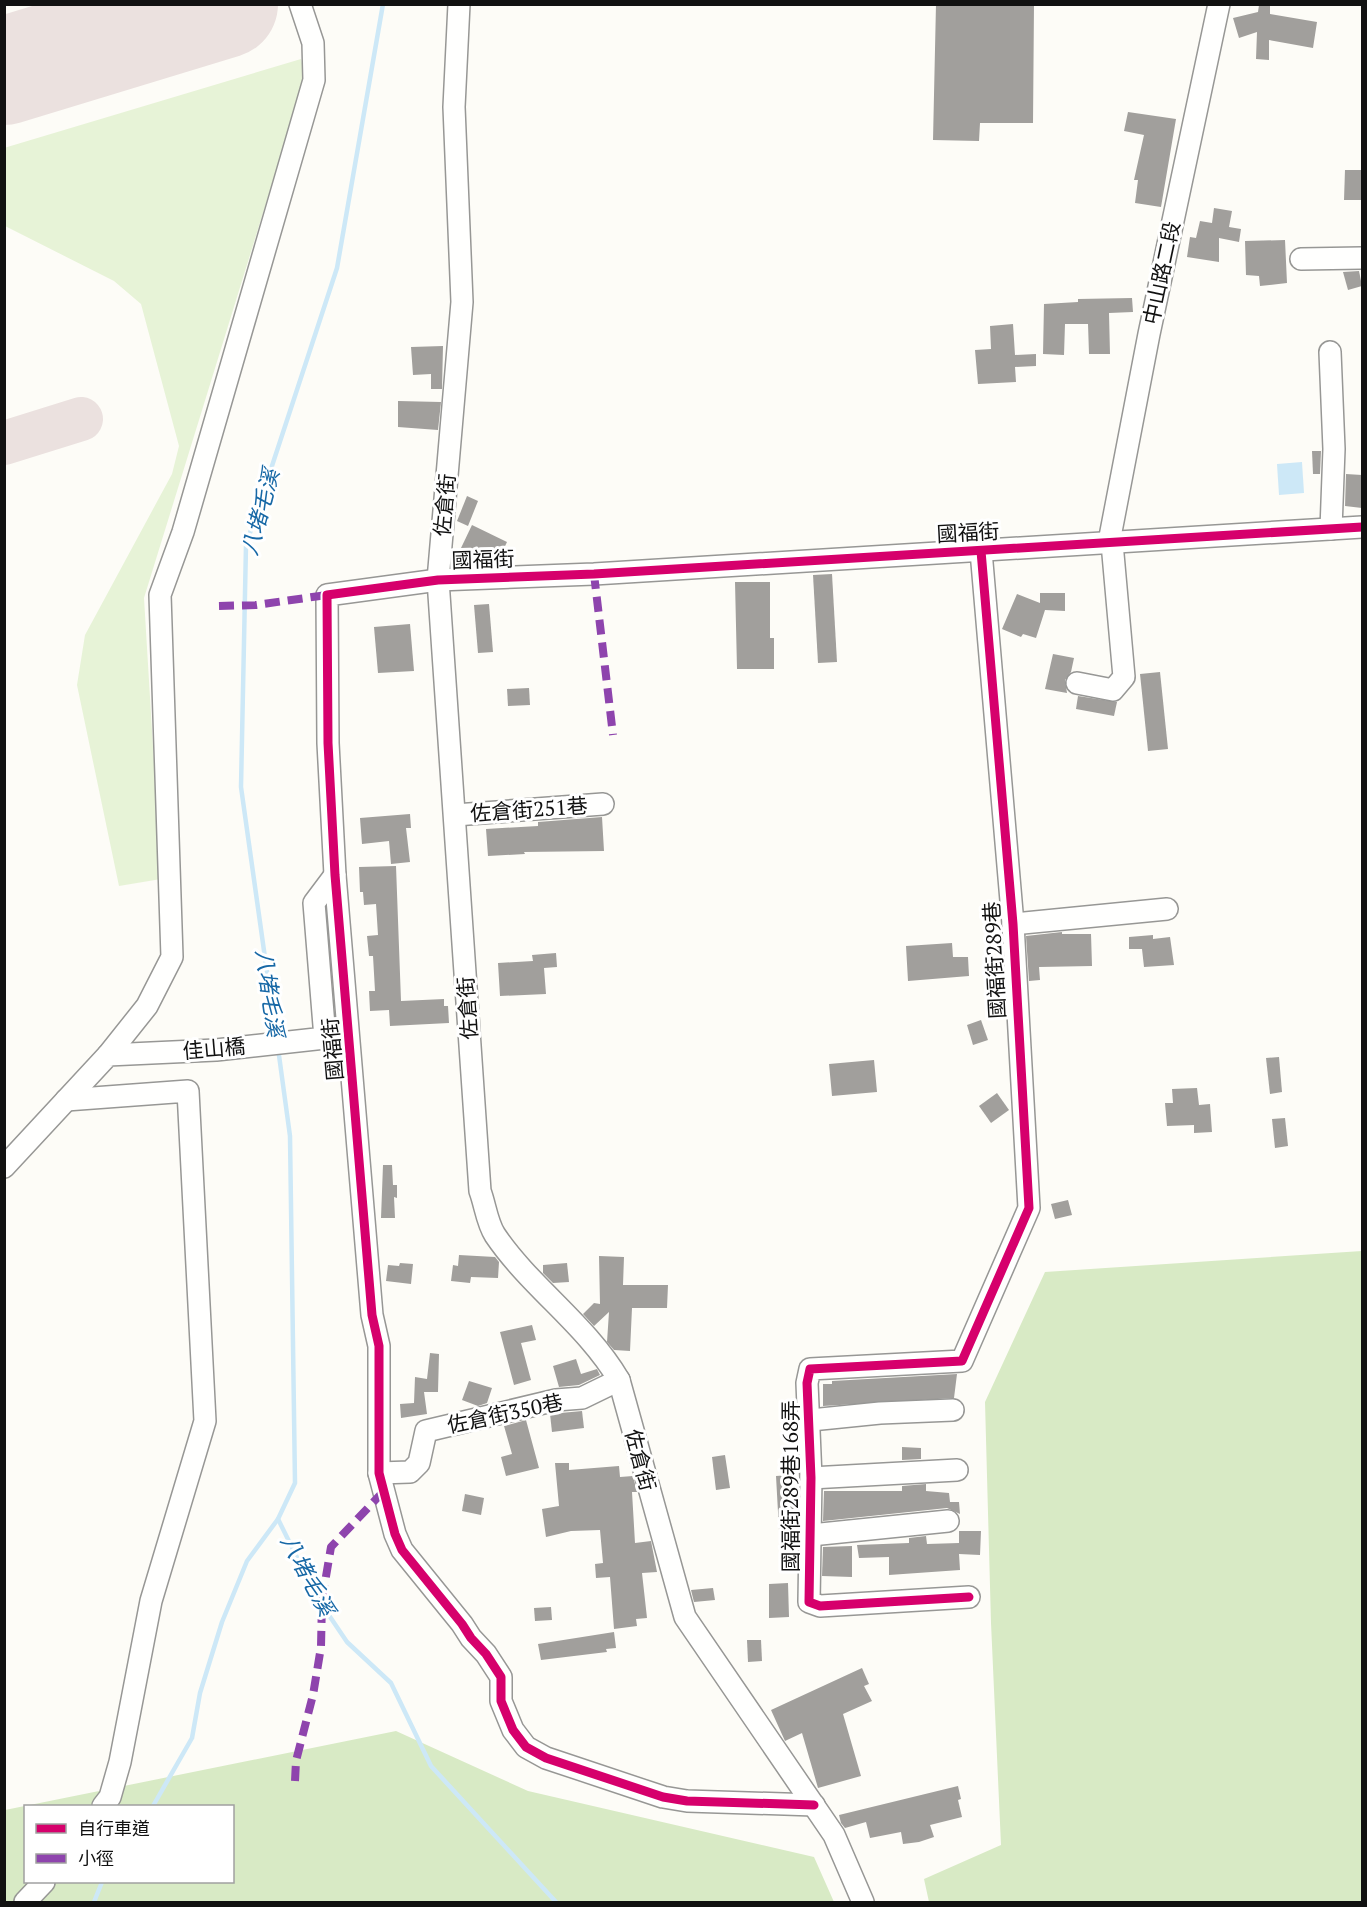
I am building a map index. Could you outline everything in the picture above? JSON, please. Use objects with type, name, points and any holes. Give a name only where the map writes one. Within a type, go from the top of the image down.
[{"type":"street","points":[[4,1167],[108,1055],[147,1006],[172,957],[160,595],[183,532],[314,80],[313,43],[300,4]]},
{"type":"street","name":"佐倉街","points":[[459,4],[454,107],[462,302],[438,580],[480,1191],[494,1233],[527,1273],[603,1352],[619,1380],[685,1617],[834,1835],[863,1902]]},
{"type":"street","name":"中山路二段","points":[[1077,683],[1113,690],[1124,677],[1111,543],[1149,334],[1219,4]]},
{"type":"street","points":[[1301,259],[1362,258]]},
{"type":"street","points":[[1330,352],[1334,449],[1331,529]]},
{"type":"street","name":"國福街","points":[[814,1805],[687,1801],[663,1797],[546,1758],[526,1747],[513,1730],[501,1701],[501,1677],[486,1654],[402,1550],[382,1493],[379,1473],[380,1346],[372,1315],[335,875],[327,743],[327,595],[438,580],[594,574],[1362,527]]},
{"type":"street","name":"國福街289巷","points":[[967,1356],[1029,1208],[1012,924],[981,551]]},
{"type":"street","name":"佐倉街251巷","points":[[455,815],[603,804]]},
{"type":"street","name":"佳山橋","points":[[108,1055],[216,1050],[325,1038],[314,903],[335,875]]},
{"type":"street","points":[[1012,924],[1167,909]]},
{"type":"street","points":[[66,1100],[188,1091],[205,1420],[151,1601],[120,1762],[110,1797],[104,1805]]},
{"type":"street","name":"國福街289巷168弄","points":[[967,1356],[957,1362],[810,1369],[807,1383],[811,1420],[812,1478],[809,1602],[820,1606],[969,1598]]},
{"type":"street","name":"佐倉街350巷","points":[[379,1473],[410,1472],[419,1463],[426,1431],[556,1400],[582,1398],[619,1380]]},
{"type":"street","points":[[811,1420],[953,1410]]},
{"type":"street","points":[[812,1478],[957,1470]]},
{"type":"street","points":[[811,1535],[948,1521]]},
{"type":"street","points":[[25,1902],[42,1883]]},
{"type":"green space","points":[[301,59],[305,77],[144,598],[161,879],[119,886],[77,685],[85,635],[172,474],[179,446],[141,304],[114,281],[5,226],[4,148]]},
{"type":"green space","points":[[1362,1251],[1362,1902],[929,1902],[924,1879],[1001,1845],[991,1623],[985,1402],[1045,1272]]},
{"type":"green space","points":[[396,1731],[528,1791],[814,1857],[834,1902],[5,1902],[5,1810],[24,1806],[24,1883],[234,1883],[234,1805],[30,1805]]},
{"type":"water","points":[[1302,462],[1304,493],[1279,495],[1277,464]]},
{"type":"building","points":[[936,4],[1034,4],[1033,123],[980,123],[979,141],[933,140]]},
{"type":"building","points":[[1259,5],[1270,6],[1270,14],[1317,22],[1313,48],[1269,40],[1269,60],[1256,59],[1257,32],[1239,38],[1233,18],[1258,12]]},
{"type":"building","points":[[1128,112],[1176,119],[1161,207],[1135,203],[1138,180],[1134,180],[1144,135],[1124,131]]},
{"type":"building","points":[[1345,170],[1362,170],[1362,200],[1344,200]]},
{"type":"building","points":[[1214,208],[1232,211],[1229,227],[1241,229],[1239,242],[1219,238],[1219,262],[1187,257],[1190,237],[1196,238],[1200,221],[1212,223]]},
{"type":"building","points":[[1285,240],[1287,283],[1260,286],[1259,276],[1246,275],[1245,241]]},
{"type":"building","points":[[1359,271],[1362,286],[1348,290],[1343,272]]},
{"type":"building","points":[[1132,298],[1133,312],[1109,313],[1110,354],[1089,354],[1088,324],[1065,324],[1064,355],[1043,354],[1044,304],[1078,302],[1078,299]]},
{"type":"building","points":[[1013,324],[1015,355],[1036,354],[1036,366],[1015,367],[1016,382],[978,384],[975,350],[991,349],[990,326]]},
{"type":"building","points":[[443,346],[442,389],[431,389],[431,374],[413,375],[411,347]]},
{"type":"building","points":[[398,401],[441,402],[438,430],[398,427]]},
{"type":"building","points":[[1312,451],[1321,451],[1320,474],[1313,474]]},
{"type":"building","points":[[1346,474],[1362,475],[1362,508],[1345,506]]},
{"type":"building","points":[[467,496],[478,501],[468,526],[457,521]]},
{"type":"building","points":[[472,525],[507,542],[496,565],[461,548]]},
{"type":"building","points":[[832,574],[837,662],[818,663],[813,575]]},
{"type":"building","points":[[735,582],[770,582],[770,638],[774,638],[774,669],[737,669]]},
{"type":"building","points":[[1040,593],[1065,593],[1065,611],[1045,610],[1036,638],[1023,634],[1021,637],[1002,629],[1017,594],[1040,603]]},
{"type":"building","points":[[489,604],[493,652],[478,653],[474,605]]},
{"type":"building","points":[[410,624],[414,671],[378,673],[374,627]]},
{"type":"building","points":[[1053,654],[1074,658],[1071,672],[1065,680],[1067,693],[1045,689]]},
{"type":"building","points":[[1160,672],[1168,749],[1148,751],[1140,674]]},
{"type":"building","points":[[529,688],[530,705],[508,706],[507,689]]},
{"type":"building","points":[[1078,696],[1117,702],[1114,716],[1076,709]]},
{"type":"building","points":[[410,814],[411,828],[406,828],[410,862],[391,864],[389,841],[362,844],[360,818]]},
{"type":"building","points":[[602,817],[604,851],[524,852],[525,854],[488,856],[486,829],[538,826],[538,822]]},
{"type":"building","points":[[396,866],[401,1001],[444,999],[444,1006],[448,1006],[449,1023],[390,1026],[389,1010],[370,1011],[369,991],[375,991],[373,956],[369,956],[367,936],[378,935],[376,904],[364,905],[363,892],[360,892],[359,867]]},
{"type":"building","points":[[1062,932],[1062,934],[1091,934],[1092,966],[1039,967],[1040,980],[1029,981],[1026,936]]},
{"type":"building","points":[[1153,935],[1153,939],[1170,937],[1174,965],[1144,967],[1142,949],[1129,949],[1129,937]]},
{"type":"building","points":[[952,943],[953,957],[968,957],[969,976],[908,981],[906,946]]},
{"type":"building","points":[[556,953],[557,967],[544,968],[546,994],[500,996],[498,963],[533,961],[532,955]]},
{"type":"building","points":[[981,1020],[988,1040],[973,1045],[967,1025]]},
{"type":"building","points":[[1279,1057],[1282,1092],[1270,1094],[1266,1058]]},
{"type":"building","points":[[874,1060],[877,1092],[832,1096],[829,1064]]},
{"type":"building","points":[[1197,1088],[1199,1105],[1210,1104],[1212,1132],[1194,1133],[1194,1125],[1167,1126],[1165,1103],[1173,1103],[1172,1089]]},
{"type":"building","points":[[997,1093],[1009,1110],[991,1123],[979,1106]]},
{"type":"building","points":[[1285,1118],[1288,1146],[1275,1148],[1272,1119]]},
{"type":"building","points":[[383,1165],[392,1165],[393,1185],[397,1185],[397,1198],[394,1197],[395,1218],[381,1218]]},
{"type":"building","points":[[1068,1200],[1072,1215],[1055,1219],[1051,1204]]},
{"type":"building","points":[[459,1255],[495,1257],[499,1262],[498,1278],[471,1277],[470,1283],[451,1281],[453,1265],[458,1266]]},
{"type":"building","points":[[599,1256],[624,1257],[623,1285],[668,1285],[667,1308],[632,1308],[630,1351],[614,1350],[607,1342],[609,1312],[594,1326],[583,1314],[594,1303],[600,1304]]},
{"type":"building","points":[[400,1263],[413,1264],[411,1284],[386,1281],[388,1265],[399,1266]]},
{"type":"building","points":[[567,1263],[569,1282],[553,1283],[543,1273],[543,1265]]},
{"type":"building","points":[[532,1325],[536,1340],[521,1343],[531,1380],[514,1385],[500,1332]]},
{"type":"building","points":[[430,1353],[439,1354],[438,1392],[424,1392],[427,1414],[401,1418],[400,1404],[414,1403],[415,1377],[427,1379]]},
{"type":"building","points":[[576,1359],[581,1374],[597,1369],[600,1375],[579,1385],[559,1387],[553,1366]]},
{"type":"building","points":[[957,1374],[954,1398],[823,1406],[823,1384],[832,1384],[832,1381]]},
{"type":"building","points":[[469,1381],[492,1388],[487,1403],[478,1406],[462,1400]]},
{"type":"building","points":[[582,1411],[584,1428],[552,1432],[550,1414]]},
{"type":"building","points":[[526,1420],[539,1468],[506,1476],[501,1457],[512,1454],[504,1426]]},
{"type":"building","points":[[902,1447],[921,1448],[921,1459],[902,1460]]},
{"type":"building","points":[[725,1455],[730,1488],[716,1490],[712,1457]]},
{"type":"building","points":[[555,1463],[569,1463],[569,1470],[619,1466],[620,1477],[633,1476],[637,1492],[632,1492],[635,1543],[651,1541],[657,1572],[642,1573],[647,1618],[636,1619],[637,1626],[614,1629],[610,1577],[596,1578],[595,1564],[603,1563],[600,1530],[571,1531],[546,1537],[542,1509],[559,1506]]},
{"type":"building","points":[[790,1475],[793,1506],[798,1505],[797,1547],[780,1548],[776,1476]]},
{"type":"building","points":[[926,1484],[926,1491],[949,1493],[950,1502],[959,1502],[960,1514],[947,1508],[823,1521],[824,1491],[902,1491],[902,1486]]},
{"type":"building","points":[[465,1494],[484,1498],[481,1515],[462,1511]]},
{"type":"building","points":[[959,1531],[981,1531],[980,1555],[959,1554],[960,1570],[889,1575],[889,1557],[859,1558],[857,1545],[909,1543],[909,1538],[926,1536],[927,1544],[959,1543]]},
{"type":"building","points":[[852,1546],[852,1577],[822,1576],[823,1547]]},
{"type":"building","points":[[788,1583],[789,1617],[769,1618],[769,1584]]},
{"type":"building","points":[[713,1588],[715,1600],[694,1602],[691,1590]]},
{"type":"building","points":[[551,1607],[552,1620],[535,1621],[534,1608]]},
{"type":"building","points":[[614,1632],[616,1648],[606,1649],[607,1652],[541,1660],[538,1644]]},
{"type":"building","points":[[747,1640],[761,1640],[762,1661],[748,1662]]},
{"type":"building","points":[[862,1668],[869,1684],[864,1686],[872,1701],[843,1714],[861,1776],[818,1788],[802,1733],[785,1741],[771,1710]]},
{"type":"building","points":[[958,1786],[962,1817],[930,1825],[934,1837],[919,1842],[903,1844],[901,1832],[870,1838],[866,1822],[845,1828],[841,1823],[839,1815]]},
{"type":"waterway","name":"八堵毛溪","points":[[276,1036],[241,787],[246,545],[337,268],[383,4]]},
{"type":"waterway","name":"八堵毛溪","points":[[278,1048],[290,1136],[295,1483],[278,1519],[316,1596],[347,1642],[391,1683],[431,1766],[556,1902]]},
{"type":"waterway","points":[[154,1805],[192,1738],[200,1693],[222,1622],[247,1561],[278,1519]]},
{"type":"waterway","points":[[94,1902],[102,1883]]},
{"type":"taxiway","points":[[4,443],[81,419]]},
{"type":"runway","points":[[4,71],[224,4]]},
{"type":"marked path","points":[[594,574],[613,735]]},
{"type":"marked path","points":[[219,606],[256,605],[327,595]]},
{"type":"marked path","points":[[295,1781],[296,1761],[313,1695],[321,1647],[322,1600],[331,1547],[382,1493]]},
{"type":"cycle path","points":[[814,1805],[687,1801],[663,1797],[546,1758],[526,1747],[513,1730],[501,1701],[501,1677],[486,1654],[402,1550],[395,1534],[379,1473],[379,1346],[372,1315],[335,875],[328,743],[327,595],[438,580],[594,574],[1362,527]]},
{"type":"cycle path","points":[[969,1597],[820,1606],[809,1602],[811,1478],[807,1383],[810,1369],[962,1361],[1029,1208],[1013,924],[981,551]]}]
